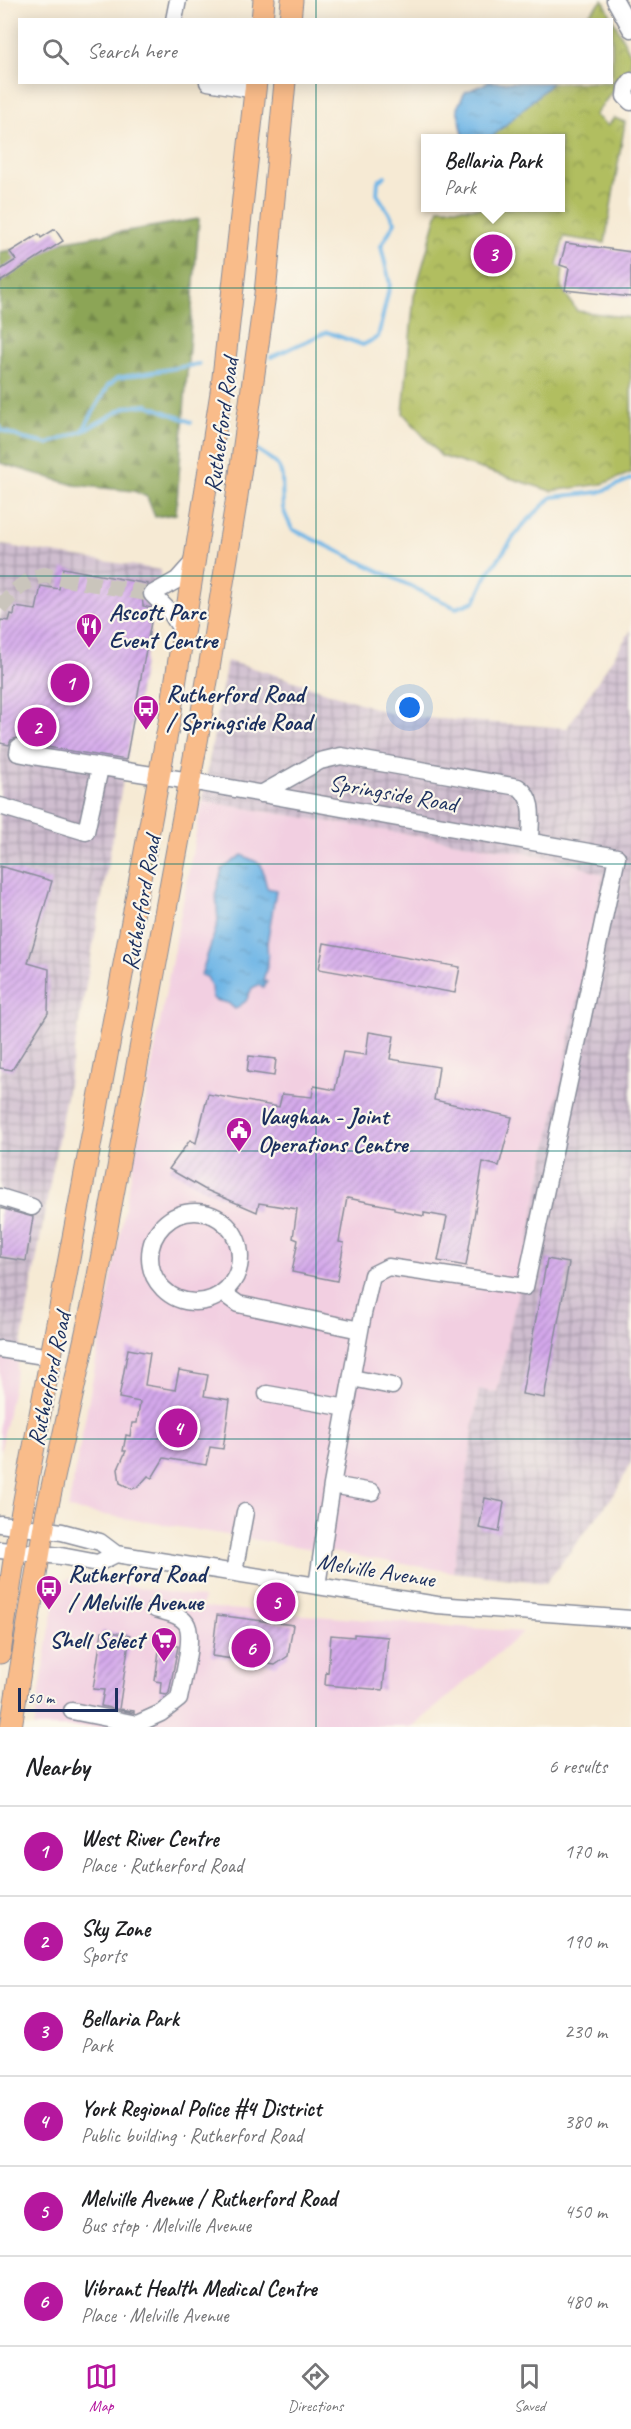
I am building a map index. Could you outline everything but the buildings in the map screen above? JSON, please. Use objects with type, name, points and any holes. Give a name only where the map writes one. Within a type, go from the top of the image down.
[{"type":"main road","points":[[262,18],[264,0]]},
{"type":"main road","points":[[290,18],[292,0]]},
{"type":"main road","name":"Rutherford Road","points":[[11,1727],[38,1555],[95,1292],[190,782],[236,503],[265,294],[285,84]]},
{"type":"main road","name":"Rutherford Road","points":[[0,1653],[9,1526],[50,1358],[160,776],[184,634],[222,386],[255,86]]},
{"type":"street","points":[[174,18],[178,0]]},
{"type":"street","points":[[615,0],[631,29]]},
{"type":"street","points":[[631,81],[626,88],[625,96],[631,102]]},
{"type":"street","points":[[232,84],[255,86]]},
{"type":"street","points":[[184,634],[171,613],[152,594],[177,580],[194,561]]},
{"type":"street","name":"Springside Road","points":[[19,747],[18,753],[617,857],[525,1287],[388,1267],[372,1275],[360,1330]]},
{"type":"street","points":[[261,794],[320,761],[341,756],[518,787],[530,800],[530,842]]},
{"type":"street","points":[[0,806],[86,832],[100,768]]},
{"type":"street","points":[[0,1197],[32,1207]]},
{"type":"street","points":[[192,1211],[207,1212],[220,1218],[231,1228],[238,1240],[241,1255],[239,1269],[233,1282],[223,1293],[209,1300],[194,1302],[179,1299],[165,1291],[150,1265],[150,1249],[156,1234],[165,1222],[192,1211]]},
{"type":"street","points":[[223,1293],[238,1304],[360,1330],[332,1485],[318,1586]]},
{"type":"street","points":[[0,1349],[50,1358]]},
{"type":"street","points":[[352,1378],[392,1386]]},
{"type":"street","points":[[267,1395],[346,1408]]},
{"type":"street","points":[[332,1485],[372,1492]]},
{"type":"street","points":[[234,1572],[245,1512]]},
{"type":"street","name":"Melville Avenue","points":[[9,1526],[43,1529],[100,1542],[116,1554],[437,1605],[631,1619]]},
{"type":"street","name":"Melville Avenue","points":[[8,1551],[61,1556],[98,1563],[116,1554]]},
{"type":"street","points":[[72,1711],[137,1724],[161,1713],[179,1699],[190,1635],[186,1623],[179,1617],[155,1609]]},
{"type":"shaded area","points":[[2,545],[161,570],[18,1361],[0,1358],[0,547]]},
{"type":"shaded area","points":[[631,630],[631,1462],[616,1492],[546,1583],[453,1572],[479,1389],[497,1393],[603,875],[556,858],[202,801],[227,661],[398,716],[567,728]]},
{"type":"shaded area","points":[[202,801],[556,858],[603,875],[497,1393],[479,1389],[453,1572],[68,1509]]},
{"type":"shaded area","points":[[0,1358],[18,1361],[0,1453]]},
{"type":"shaded area","points":[[75,1577],[204,1598],[201,1607],[523,1632],[413,1727],[34,1727],[56,1592],[62,1581]]},
{"type":"green space","points":[[603,0],[612,18],[588,18],[590,13]]},
{"type":"green space","points":[[613,20],[631,55],[631,66],[595,115],[608,126],[614,118],[625,122],[605,243],[564,237],[557,265],[563,269],[561,287],[577,311],[631,318],[631,473],[602,484],[551,491],[441,456],[403,413],[414,296],[438,212],[565,212],[565,134],[490,134],[551,84],[613,84]]},
{"type":"green space","points":[[199,219],[176,514],[155,517],[147,497],[134,491],[74,485],[0,463],[0,252]]},
{"type":"water","points":[[485,84],[551,84],[495,134],[463,134],[457,108],[465,92]]},
{"type":"water","points":[[242,855],[261,864],[267,888],[276,890],[267,943],[268,964],[263,980],[267,982],[264,988],[258,985],[252,988],[246,1001],[235,1009],[228,1003],[212,997],[207,977],[201,975],[218,922],[216,892],[222,869]]},
{"type":"waterway","points":[[271,357],[327,332],[363,345],[378,337],[390,284],[381,246],[395,222],[377,194],[378,181],[385,176]]},
{"type":"waterway","points":[[83,430],[108,386],[117,378],[199,364]]},
{"type":"waterway","points":[[0,426],[1,430],[24,439],[48,444],[83,431],[126,407],[148,405],[191,422]]},
{"type":"waterway","points":[[254,448],[273,461],[281,472],[283,507],[292,529],[456,608],[475,601],[487,575],[521,527],[552,497],[600,492],[631,479]]},
{"type":"tunnel","points":[[0,608],[19,588],[30,580],[44,575],[152,594]]},
{"type":"place","name":"Bellaria Park","points":[[493,254]]},
{"type":"place","name":"Ascott Parc Event Centre","points":[[89,649]]},
{"type":"place","name":"West River Centre","points":[[70,683]]},
{"type":"place","name":"Sky Zone","points":[[37,727]]},
{"type":"place","name":"Rutherford Road / Springside Road","points":[[146,731]]},
{"type":"place","name":"Vaughan - Joint Operations Centre","points":[[239,1153]]},
{"type":"place","name":"York Regional Police #4 District","points":[[178,1428]]},
{"type":"place","name":"Melville Avenue / Rutherford Road","points":[[276,1602]]},
{"type":"place","name":"Rutherford Road / Melville Avenue","points":[[49,1611]]},
{"type":"place","name":"Vibrant Health Medical Centre","points":[[251,1648]]},
{"type":"place","name":"Shell Select","points":[[164,1663]]}]
